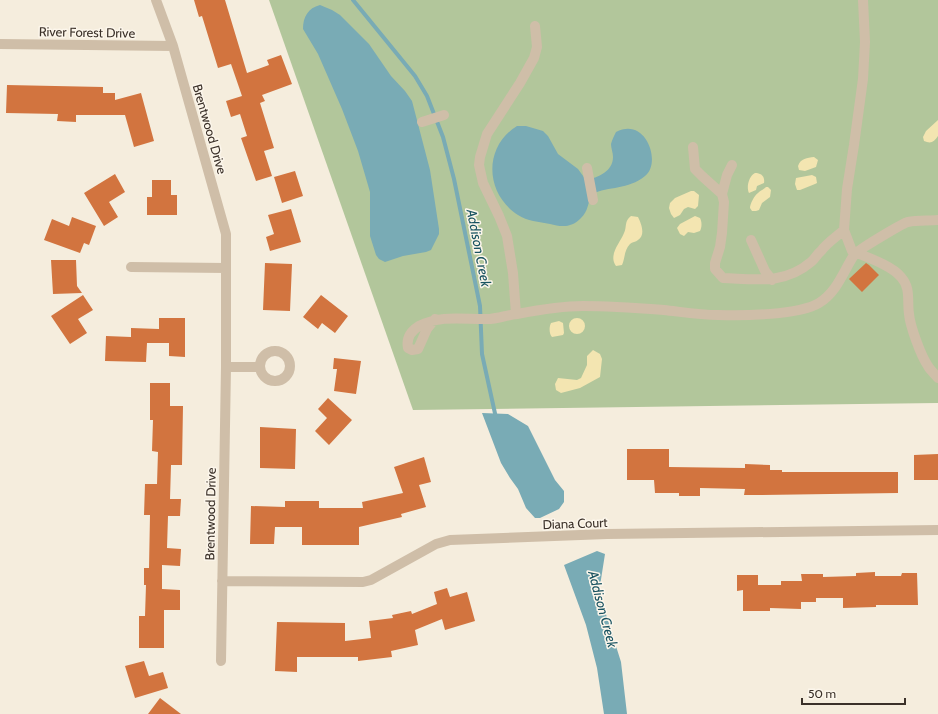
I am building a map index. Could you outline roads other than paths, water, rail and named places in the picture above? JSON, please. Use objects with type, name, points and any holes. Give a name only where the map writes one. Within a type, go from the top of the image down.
[{"type":"street","name":"Brentwood Drive","points":[[156,0],[173,46],[226,234],[226,367],[221,661]]},
{"type":"street","points":[[863,0],[865,42],[863,79],[847,189],[844,230],[852,251],[891,269],[900,276],[906,285],[909,298],[909,314],[913,331],[928,366],[938,378]]},
{"type":"street","points":[[516,314],[516,301],[508,241],[499,216],[483,183],[479,165],[487,134],[520,83],[534,58],[537,47],[535,26]]},
{"type":"street","name":"River Forest Drive","points":[[0,44],[173,46]]},
{"type":"street","points":[[425,121],[444,115]]},
{"type":"street","points":[[693,147],[695,169],[722,194]]},
{"type":"street","points":[[732,165],[727,175],[722,194],[724,202],[723,226],[720,247],[715,263],[715,269],[723,278],[753,281],[772,280],[800,270],[812,261],[820,251],[844,230]]},
{"type":"street","points":[[587,168],[593,200]]},
{"type":"street","points":[[435,319],[490,319],[516,314],[581,306],[610,306],[717,316],[744,316],[808,309],[820,303],[831,293],[855,253],[907,222],[938,220]]},
{"type":"street","points":[[751,240],[765,270],[772,280]]},
{"type":"street","points":[[132,267],[226,268]]},
{"type":"street","points":[[226,367],[259,367]]},
{"type":"street","name":"Diana Court","points":[[222,581],[363,582],[371,580],[436,544],[450,540],[607,534],[938,530]]},
{"type":"water","points":[[320,5],[340,15],[369,44],[391,76],[412,101],[430,170],[439,229],[439,234],[431,250],[403,256],[385,262],[379,259],[376,255],[370,236],[370,192],[358,151],[342,109],[318,54],[303,29],[305,17],[309,11]]},
{"type":"water","points":[[517,126],[526,126],[543,131],[548,136],[558,154],[578,169],[586,180],[600,176],[608,170],[613,157],[611,144],[616,132],[627,129],[636,130],[643,135],[648,143],[652,161],[650,170],[645,176],[632,184],[592,194],[585,213],[574,224],[558,226],[529,220],[518,215],[507,206],[499,195],[494,183],[492,170],[498,146],[506,135]]},
{"type":"water","points":[[482,413],[508,414],[528,426],[555,480],[564,491],[564,502],[559,509],[540,518],[535,518],[526,508],[518,489],[501,463]]},
{"type":"water","points":[[597,551],[605,554],[599,592],[621,662],[627,714],[604,714],[597,668],[586,625],[564,565]]},
{"type":"waterway","name":"Addison Creek","points":[[353,0],[415,76],[427,96],[443,137],[454,179],[480,306],[482,354],[496,418]]}]
